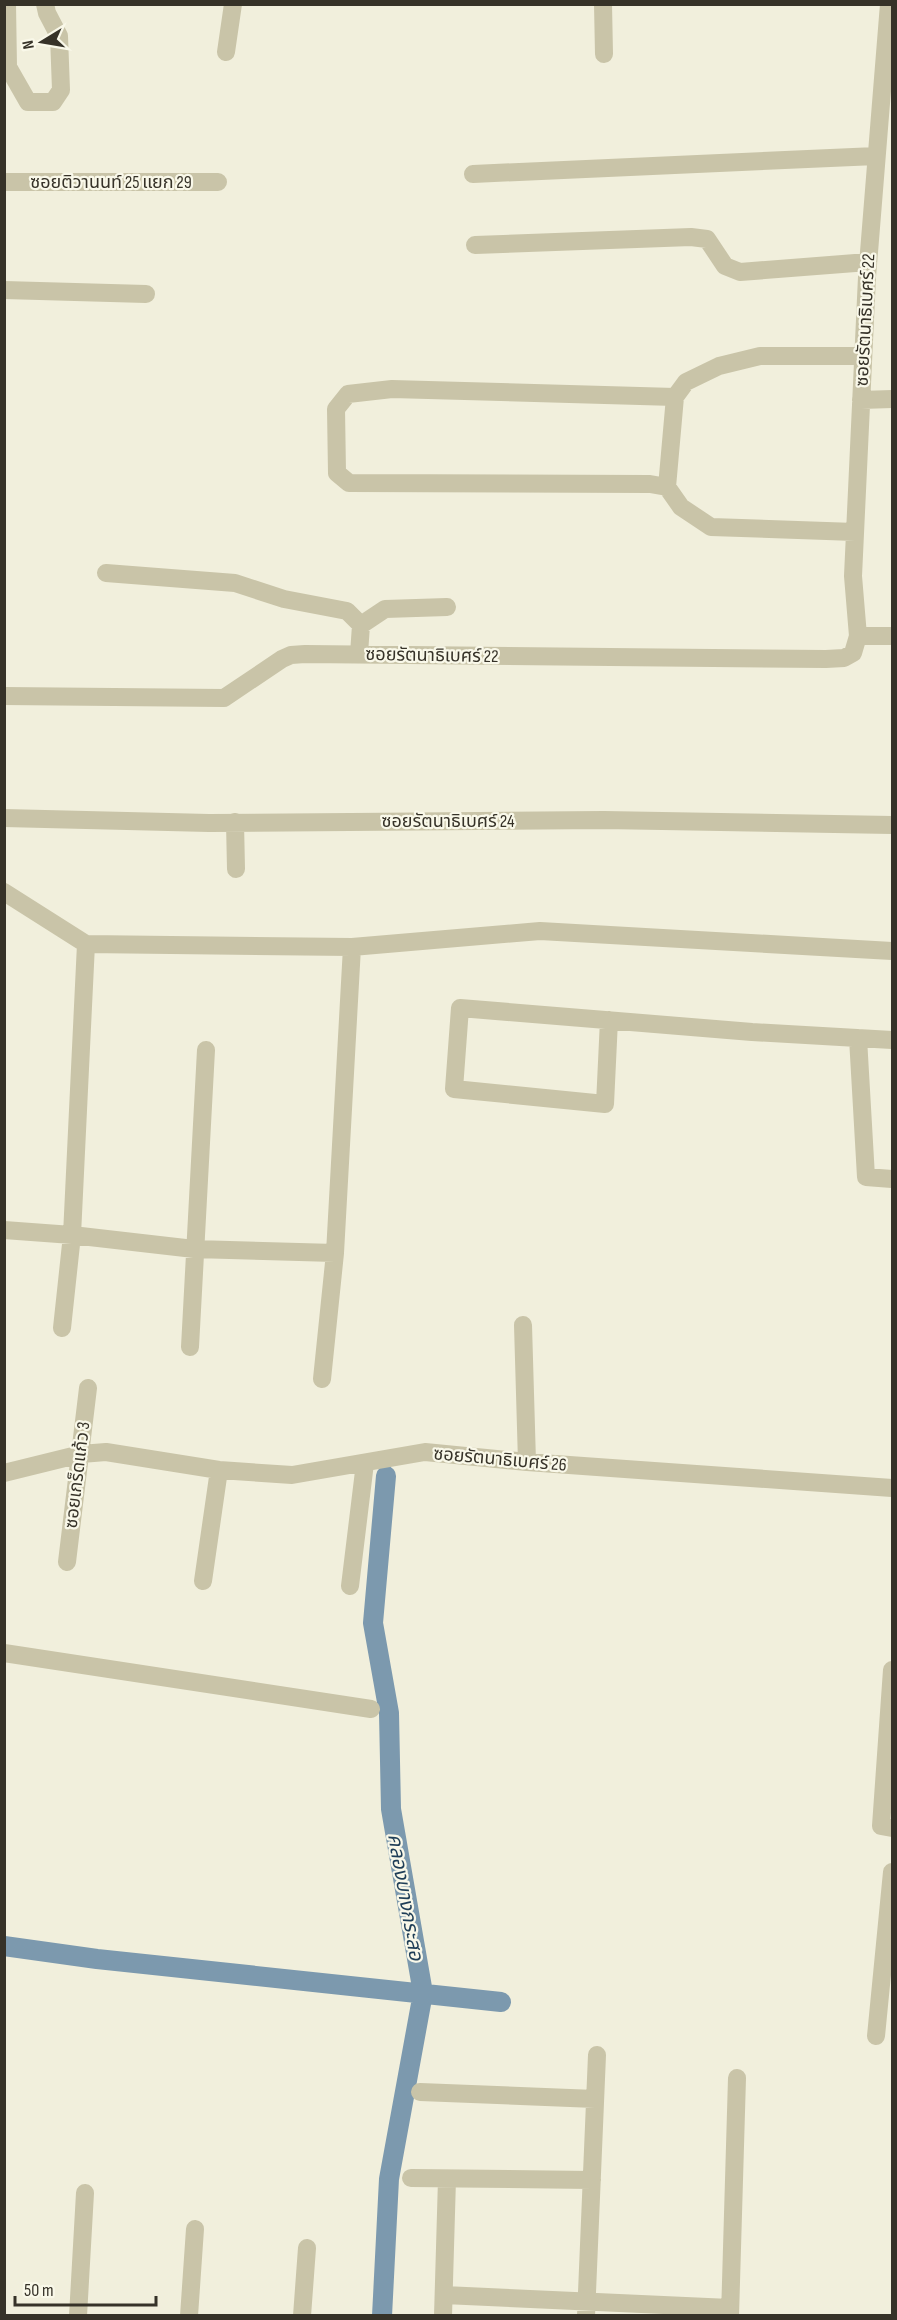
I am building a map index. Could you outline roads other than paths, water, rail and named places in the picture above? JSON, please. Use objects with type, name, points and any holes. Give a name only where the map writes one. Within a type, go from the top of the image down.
[{"type":"street","points":[[7,4],[8,67],[28,102],[53,102],[61,90],[59,36],[45,4]]},
{"type":"street","points":[[226,52],[233,4]]},
{"type":"street","points":[[603,4],[604,54]]},
{"type":"street","name":"ซอยรัตนาธิเบศร์ 22","points":[[4,696],[224,698],[291,655],[826,659],[844,658],[853,653],[858,636],[853,576],[868,262],[889,4]]},
{"type":"street","points":[[473,174],[876,156]]},
{"type":"street","name":"ซอยติวานนท์ 25 แยก 29","points":[[4,182],[218,182]]},
{"type":"street","points":[[475,245],[691,237],[707,239],[725,266],[740,272],[868,262]]},
{"type":"street","points":[[4,290],[146,294]]},
{"type":"street","points":[[855,532],[711,527],[681,507],[668,487],[675,397],[686,382],[719,366],[760,356],[863,356]]},
{"type":"street","points":[[668,487],[650,484],[349,483],[337,473],[336,409],[348,394],[392,389],[675,397]]},
{"type":"street","points":[[861,400],[892,399]]},
{"type":"street","points":[[106,573],[234,583],[284,599],[347,612],[361,625]]},
{"type":"street","points":[[361,625],[386,609],[447,607]]},
{"type":"street","points":[[359,654],[361,625]]},
{"type":"street","points":[[858,636],[892,636]]},
{"type":"street","name":"ซอยรัตนาธิเบศร์ 24","points":[[4,818],[235,822],[604,820],[892,825]]},
{"type":"street","points":[[235,822],[236,869]]},
{"type":"street","points":[[4,892],[86,944],[352,948],[540,931],[892,951]]},
{"type":"street","points":[[62,1328],[72,1235],[86,944]]},
{"type":"street","points":[[322,1379],[335,1253],[352,948]]},
{"type":"street","points":[[609,1020],[605,1104],[454,1089],[460,1008],[892,1040]]},
{"type":"street","points":[[858,1038],[866,1177],[892,1179]]},
{"type":"street","points":[[190,1347],[206,1050]]},
{"type":"street","points":[[4,1230],[194,1249],[335,1253]]},
{"type":"street","points":[[523,1325],[527,1462]]},
{"type":"street","name":"ซอยเกร็ดแก้ว 3","points":[[67,1562],[88,1388]]},
{"type":"street","name":"ซอยรัตนาธิเบศร์ 26","points":[[4,1473],[81,1454],[106,1452],[219,1470],[291,1475],[424,1452],[527,1462],[892,1488]]},
{"type":"street","points":[[350,1586],[365,1463]]},
{"type":"street","points":[[203,1581],[219,1470]]},
{"type":"street","points":[[4,1653],[370,1709]]},
{"type":"street","points":[[892,1670],[881,1826],[892,1828]]},
{"type":"street","points":[[876,2036],[892,1872]]},
{"type":"street","points":[[586,2309],[597,2055]]},
{"type":"street","points":[[444,2295],[586,2309],[730,2312],[737,2078]]},
{"type":"street","points":[[420,2092],[595,2099]]},
{"type":"street","points":[[411,2178],[592,2180]]},
{"type":"street","points":[[443,2316],[447,2179]]},
{"type":"street","points":[[78,2316],[85,2193]]},
{"type":"street","points":[[189,2316],[195,2229]]},
{"type":"street","points":[[302,2316],[307,2248]]},
{"type":"waterway","name":"คลองบางกระสอ","points":[[382,2316],[389,2179],[423,1993],[391,1809],[389,1713],[373,1623],[386,1476]]},
{"type":"waterway","points":[[4,1946],[97,1959],[501,2002]]}]
